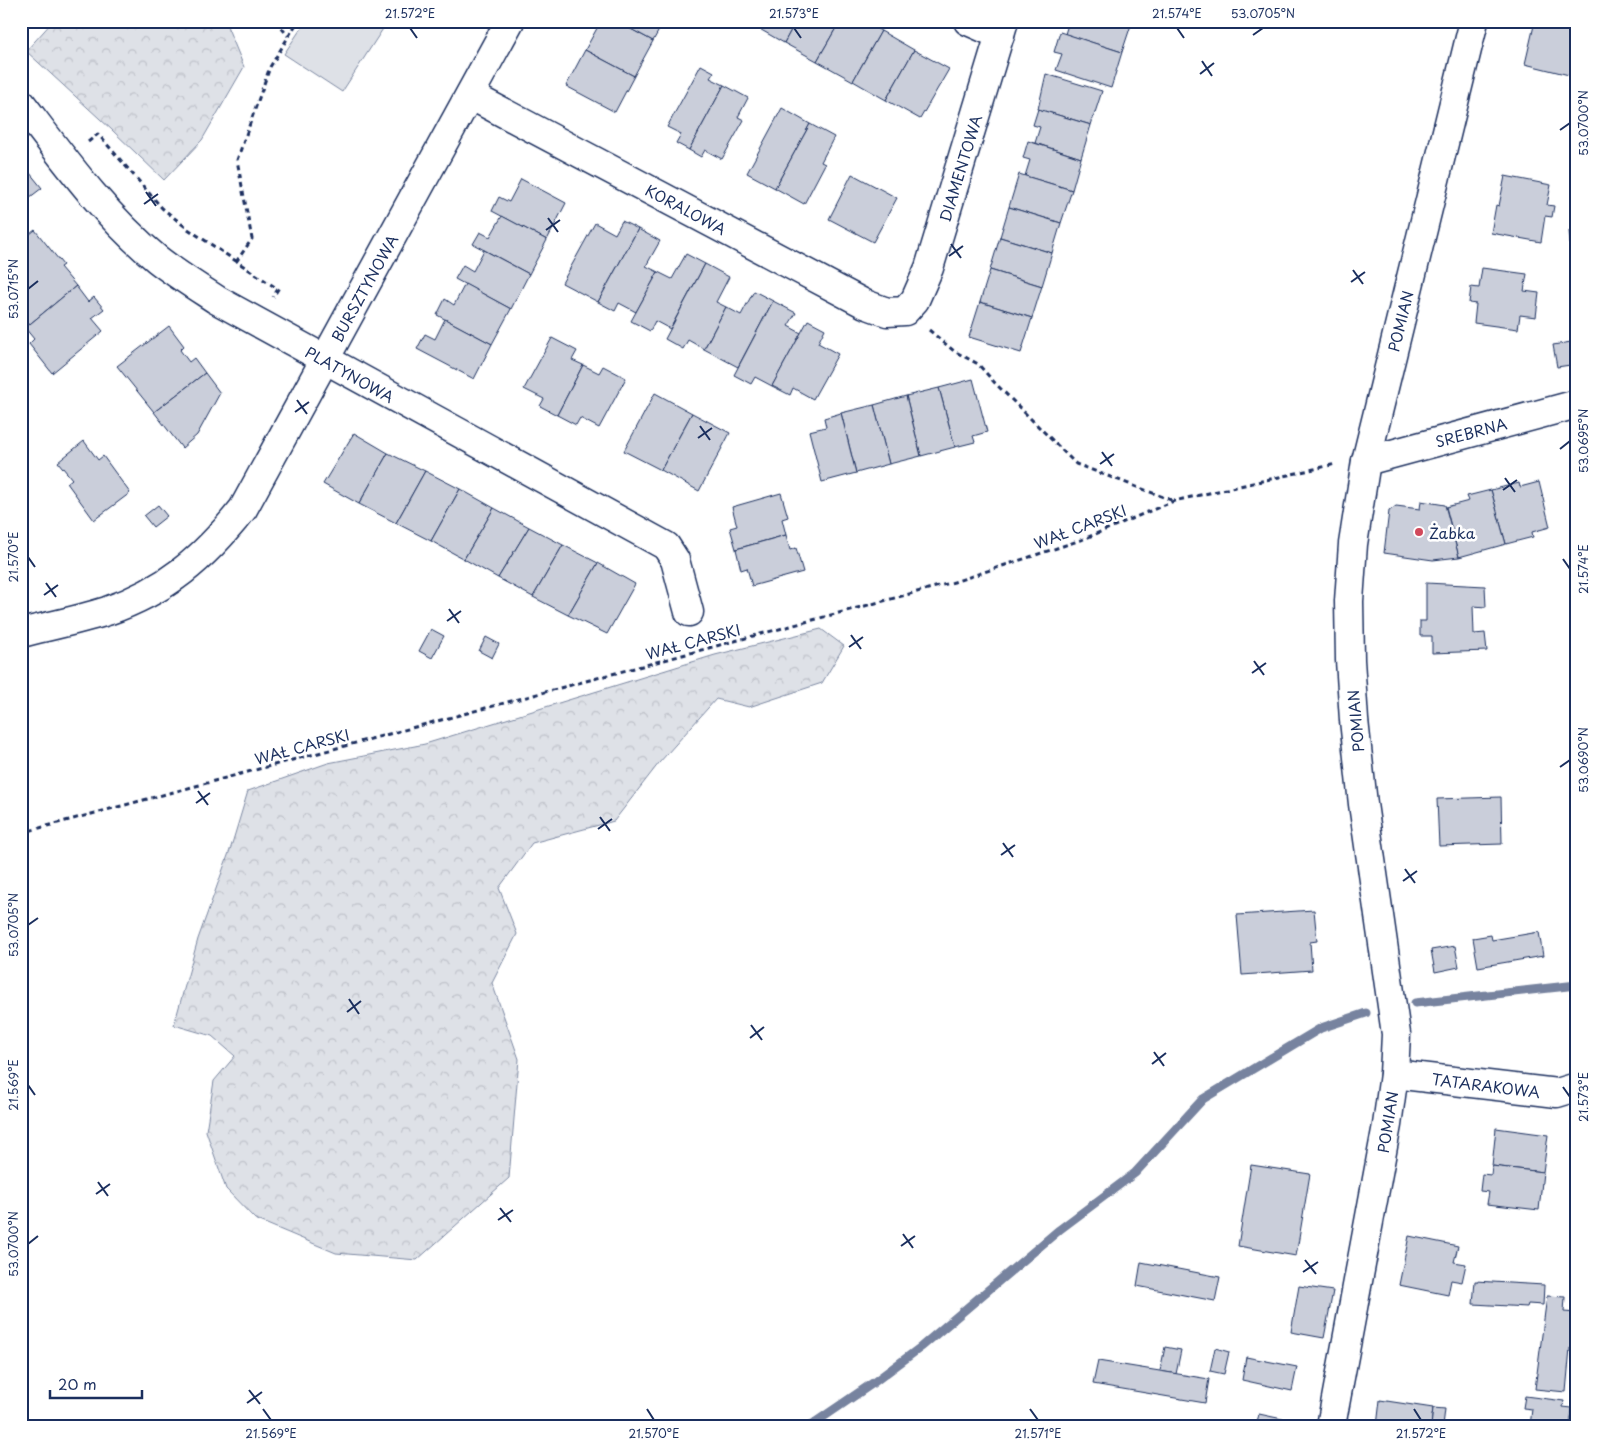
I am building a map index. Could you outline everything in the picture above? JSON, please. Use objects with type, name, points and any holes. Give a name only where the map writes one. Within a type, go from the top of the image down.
[{"type":"street","name":"BURSZTYNOWA","points":[[21,633],[105,611],[128,603],[149,592],[180,574],[212,546],[243,509],[510,21]]},
{"type":"street","points":[[968,21],[1002,28]]},
{"type":"street","name":"POMIAN","points":[[1332,1426],[1385,1134],[1394,1074],[1396,1034],[1363,804],[1354,720],[1350,660],[1350,572],[1366,460],[1474,21]]},
{"type":"street","name":"DIAMENTOWA","points":[[905,311],[915,300],[929,268],[1002,28]]},
{"type":"street","name":"KORALOWA","points":[[470,95],[865,304],[888,312],[905,311]]},
{"type":"street","name":"PLATYNOWA","points":[[21,103],[112,217],[158,260],[217,300],[276,334],[666,546],[675,560],[689,612]]},
{"type":"street","name":"SREBRNA","points":[[1366,460],[1577,404]]},
{"type":"street","name":"TATARAKOWA","points":[[1394,1074],[1557,1093],[1577,1087]]},
{"type":"path","points":[[276,21],[288,36]]},
{"type":"path","points":[[236,262],[252,239],[238,160],[270,67],[298,21]]},
{"type":"path","points":[[84,146],[98,134],[162,208],[188,229],[278,289],[269,306],[272,312],[283,318],[276,334]]},
{"type":"path","points":[[905,311],[954,351],[978,364],[994,383],[1076,464],[1174,501]]},
{"type":"path","name":"WAŁ CARSKI","points":[[21,833],[954,582],[1081,540],[1174,501],[1350,460],[1366,460]]},
{"type":"green space","points":[[53,21],[225,21],[244,67],[202,140],[164,180],[26,51]]},
{"type":"green space","points":[[306,21],[388,21],[342,92],[284,54]]},
{"type":"green space","points":[[821,629],[844,646],[822,683],[749,707],[716,699],[659,763],[614,821],[532,843],[499,888],[517,934],[492,983],[519,1059],[509,1178],[417,1260],[336,1253],[255,1219],[226,1189],[206,1131],[214,1081],[235,1056],[212,1036],[174,1025],[198,939],[231,847],[248,791],[328,763],[425,744],[715,655]]},
{"type":"building","points":[[601,21],[616,21],[653,41],[634,76],[585,50]]},
{"type":"building","points":[[616,21],[664,21],[653,41]]},
{"type":"building","points":[[750,21],[796,21],[784,43],[749,23]]},
{"type":"building","points":[[796,21],[840,21],[817,61],[784,43]]},
{"type":"building","points":[[840,21],[863,21],[881,31],[853,81],[817,61]]},
{"type":"building","points":[[1069,21],[1132,22],[1122,52],[1065,34]]},
{"type":"building","points":[[1535,21],[1577,21],[1577,77],[1525,64]]},
{"type":"building","points":[[881,31],[914,50],[886,100],[853,81]]},
{"type":"building","points":[[1060,32],[1122,52],[1111,88],[1056,70],[1062,54],[1054,52]]},
{"type":"building","points":[[585,50],[634,76],[615,112],[566,86]]},
{"type":"building","points":[[914,50],[949,69],[920,119],[886,100]]},
{"type":"building","points":[[701,65],[714,72],[710,78],[724,85],[689,150],[676,143],[681,134],[667,127]]},
{"type":"building","points":[[1046,74],[1102,91],[1091,125],[1038,109]]},
{"type":"building","points":[[724,85],[748,98],[738,117],[744,120],[722,159],[705,150],[701,157],[689,150]]},
{"type":"building","points":[[782,108],[810,124],[775,188],[747,173]]},
{"type":"building","points":[[1038,109],[1091,125],[1081,158],[1035,143],[1040,127],[1033,125]]},
{"type":"building","points":[[810,124],[834,137],[821,162],[825,164],[804,204],[775,188]]},
{"type":"building","points":[[1028,141],[1081,158],[1072,190],[1025,176],[1030,160],[1023,158]]},
{"type":"building","points":[[21,162],[42,188],[21,204]]},
{"type":"building","points":[[852,174],[897,198],[873,242],[829,219]]},
{"type":"building","points":[[1019,174],[1072,190],[1061,223],[1009,207]]},
{"type":"building","points":[[1505,176],[1551,185],[1547,205],[1554,206],[1552,217],[1545,216],[1541,242],[1491,233],[1496,205],[1499,206]]},
{"type":"building","points":[[521,179],[566,203],[547,240],[492,211],[499,197],[509,202]]},
{"type":"building","points":[[1009,207],[1061,223],[1052,253],[1000,237]]},
{"type":"building","points":[[502,216],[547,240],[529,274],[473,244],[480,232],[490,237]]},
{"type":"building","points":[[622,221],[638,229],[598,302],[562,283],[595,223],[615,234]]},
{"type":"building","points":[[638,229],[660,241],[646,266],[658,272],[636,312],[619,303],[615,311],[598,302]]},
{"type":"building","points":[[35,230],[63,265],[60,267],[76,286],[25,328],[21,323],[21,241]]},
{"type":"building","points":[[1569,231],[1577,231],[1577,254],[1571,255]]},
{"type":"building","points":[[1000,237],[1052,253],[1042,286],[990,270]]},
{"type":"building","points":[[484,250],[529,274],[511,309],[455,279],[463,265],[473,271]]},
{"type":"building","points":[[686,254],[705,264],[670,329],[655,321],[650,331],[631,321],[658,272],[672,279]]},
{"type":"building","points":[[705,264],[729,277],[716,302],[726,307],[704,349],[688,340],[683,349],[665,339]]},
{"type":"building","points":[[1482,268],[1527,274],[1524,291],[1539,293],[1536,317],[1520,315],[1518,329],[1474,323],[1476,304],[1469,303],[1471,287],[1479,288]]},
{"type":"building","points":[[990,270],[1042,286],[1032,318],[980,302]]},
{"type":"building","points":[[465,284],[511,309],[492,344],[437,315],[445,299],[454,305]]},
{"type":"building","points":[[76,286],[88,302],[94,297],[104,309],[92,318],[103,331],[52,373],[29,344],[34,339],[25,328]]},
{"type":"building","points":[[754,291],[773,301],[738,367],[704,349],[726,307],[741,315]]},
{"type":"building","points":[[773,301],[796,313],[788,326],[801,333],[772,386],[755,377],[751,384],[734,375]]},
{"type":"building","points":[[980,302],[1032,318],[1021,353],[969,337]]},
{"type":"building","points":[[445,319],[492,344],[474,379],[417,349],[425,334],[435,339]]},
{"type":"building","points":[[808,320],[825,329],[818,343],[838,354],[813,399],[793,388],[790,395],[772,386]]},
{"type":"building","points":[[169,326],[184,346],[180,350],[189,362],[194,358],[205,373],[154,412],[117,366]]},
{"type":"building","points":[[552,338],[577,351],[572,360],[583,365],[557,415],[540,406],[544,399],[524,389]]},
{"type":"building","points":[[1577,341],[1577,364],[1557,367],[1553,345]]},
{"type":"building","points":[[583,365],[599,373],[603,366],[626,378],[599,428],[580,418],[576,425],[557,415]]},
{"type":"building","points":[[205,373],[220,393],[197,435],[182,448],[154,412]]},
{"type":"building","points":[[973,379],[987,432],[973,436],[975,442],[955,447],[939,388]]},
{"type":"building","points":[[939,388],[955,447],[921,456],[906,396]]},
{"type":"building","points":[[655,393],[692,413],[661,470],[624,451]]},
{"type":"building","points":[[906,396],[921,456],[889,464],[874,405]]},
{"type":"building","points":[[874,405],[889,464],[856,473],[841,413]]},
{"type":"building","points":[[692,413],[730,433],[699,491],[661,470]]},
{"type":"building","points":[[841,413],[856,473],[822,482],[809,431],[826,427],[824,418]]},
{"type":"building","points":[[354,433],[388,453],[359,504],[323,484]]},
{"type":"building","points":[[84,441],[98,460],[103,456],[130,493],[94,520],[67,483],[72,479],[58,462]]},
{"type":"building","points":[[388,453],[425,471],[396,523],[359,504]]},
{"type":"building","points":[[425,471],[460,489],[431,541],[396,523]]},
{"type":"building","points":[[1539,482],[1550,527],[1532,532],[1533,537],[1506,544],[1491,490],[1519,483],[1520,487]]},
{"type":"building","points":[[460,489],[494,508],[464,559],[431,541]]},
{"type":"building","points":[[1491,490],[1506,544],[1459,557],[1446,507],[1469,501],[1467,496]]},
{"type":"building","points":[[781,493],[788,517],[782,519],[786,535],[736,549],[730,528],[737,526],[732,507]]},
{"type":"building","name":"Żabka","points":[[1421,501],[1445,505],[1459,557],[1433,560],[1384,553],[1389,511],[1396,506],[1420,509]]},
{"type":"building","points":[[158,505],[167,516],[153,527],[144,516]]},
{"type":"building","points":[[494,508],[529,527],[498,578],[464,559]]},
{"type":"building","points":[[529,527],[563,545],[533,597],[498,578]]},
{"type":"building","points":[[786,535],[790,550],[796,548],[803,572],[752,586],[747,568],[741,570],[736,549]]},
{"type":"building","points":[[563,545],[598,563],[568,615],[533,597]]},
{"type":"building","points":[[598,563],[635,584],[607,634],[568,615]]},
{"type":"building","points":[[1426,583],[1485,586],[1486,607],[1473,606],[1474,634],[1485,633],[1487,651],[1432,653],[1432,636],[1420,636],[1420,621],[1426,621]]},
{"type":"building","points":[[431,629],[444,636],[432,658],[419,651]]},
{"type":"building","points":[[486,637],[499,644],[492,658],[479,651]]},
{"type":"building","points":[[1501,797],[1502,844],[1439,846],[1437,799]]},
{"type":"building","points":[[1314,910],[1317,941],[1310,942],[1312,970],[1242,975],[1237,915]]},
{"type":"building","points":[[1539,932],[1543,956],[1478,967],[1473,938],[1491,935],[1492,940]]},
{"type":"building","points":[[1455,946],[1459,967],[1435,972],[1431,950]]},
{"type":"building","points":[[1496,1128],[1548,1135],[1543,1172],[1492,1166]]},
{"type":"building","points":[[1251,1165],[1310,1174],[1296,1256],[1238,1246]]},
{"type":"building","points":[[1492,1166],[1543,1172],[1539,1210],[1487,1204],[1489,1192],[1480,1191],[1482,1174],[1491,1175]]},
{"type":"building","points":[[1409,1236],[1458,1246],[1454,1262],[1466,1264],[1462,1282],[1451,1280],[1448,1295],[1399,1285]]},
{"type":"building","points":[[1141,1262],[1220,1277],[1215,1301],[1137,1286]]},
{"type":"building","points":[[1475,1281],[1544,1285],[1543,1305],[1528,1304],[1527,1307],[1473,1304]]},
{"type":"building","points":[[1299,1286],[1333,1291],[1324,1338],[1291,1332]]},
{"type":"building","points":[[1547,1296],[1565,1297],[1564,1312],[1577,1313],[1577,1349],[1570,1348],[1566,1392],[1535,1389]]},
{"type":"building","points":[[1165,1347],[1181,1350],[1176,1374],[1160,1371]]},
{"type":"building","points":[[1215,1348],[1229,1352],[1224,1374],[1210,1371]]},
{"type":"building","points":[[1246,1357],[1297,1367],[1292,1391],[1242,1380]]},
{"type":"building","points":[[1098,1361],[1209,1379],[1205,1403],[1093,1384]]},
{"type":"building","points":[[1525,1396],[1564,1401],[1563,1407],[1572,1408],[1570,1426],[1530,1426],[1532,1409],[1523,1408]]},
{"type":"building","points":[[1380,1400],[1433,1408],[1431,1426],[1377,1426]]},
{"type":"building","points":[[1433,1408],[1445,1409],[1443,1426],[1431,1426]]},
{"type":"building","points":[[1259,1414],[1301,1423],[1300,1426],[1256,1426]]},
{"type":"waterway","points":[[1415,1003],[1577,985]]},
{"type":"waterway","points":[[810,1426],[921,1347],[1059,1230],[1135,1173],[1203,1099],[1321,1028],[1366,1013]]},
{"type":"place","name":"Żabka","points":[[1419,532]]}]
